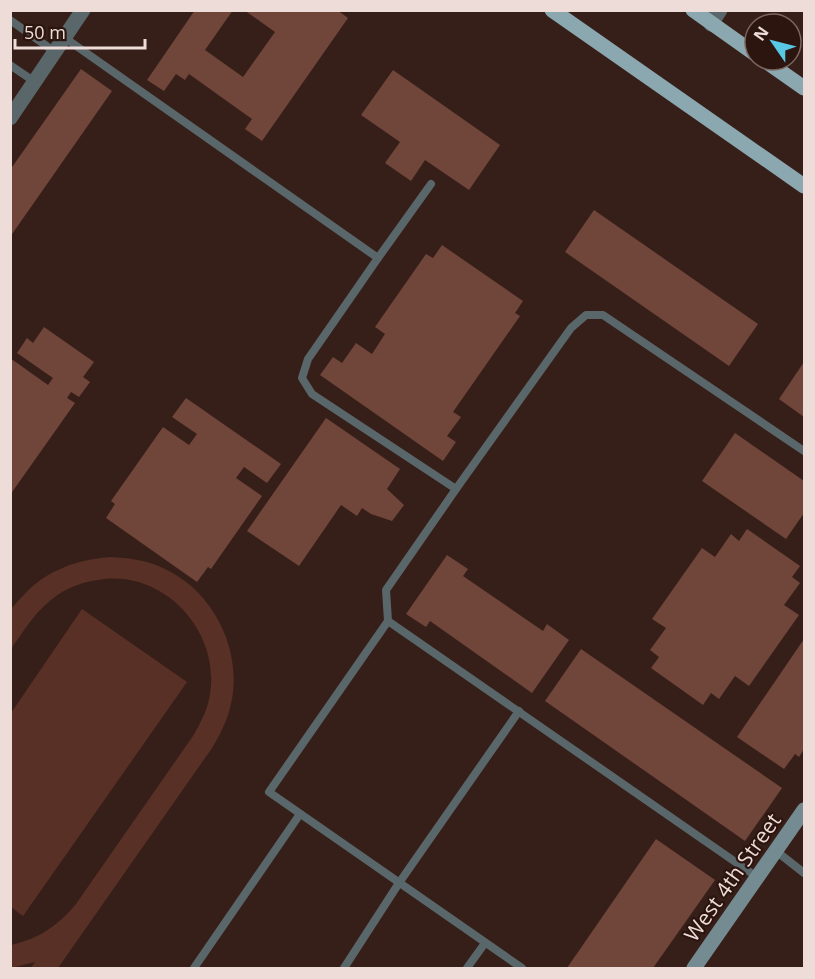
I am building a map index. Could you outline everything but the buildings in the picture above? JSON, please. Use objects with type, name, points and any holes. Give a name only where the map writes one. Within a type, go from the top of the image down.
[{"type":"main road","points":[[552,10],[804,186]]},
{"type":"main road","points":[[693,10],[743,46]]},
{"type":"main road","points":[[781,72],[804,88]]},
{"type":"main road","name":"West 4th Street","points":[[694,969],[804,810]]},
{"type":"street","points":[[10,118],[83,10]]},
{"type":"street","points":[[711,24],[720,10]]},
{"type":"lane","points":[[10,21],[55,52]]},
{"type":"lane","points":[[65,38],[378,258]]},
{"type":"lane","points":[[10,65],[35,82]]},
{"type":"lane","points":[[431,183],[308,359],[302,378],[312,394],[456,489]]},
{"type":"lane","points":[[522,969],[268,792],[388,621],[386,590],[571,328],[586,315],[603,315],[804,451]]},
{"type":"lane","points":[[388,621],[757,878]]},
{"type":"lane","points":[[344,969],[399,883],[519,711]]},
{"type":"lane","points":[[194,969],[300,814]]},
{"type":"lane","points":[[776,850],[804,873]]},
{"type":"lane","points":[[467,969],[485,942]]},
{"type":"shaded area","points":[[110,557],[137,560],[163,568],[182,579],[199,593],[212,610],[223,630],[230,650],[233,694],[228,715],[212,748],[58,968],[31,968],[35,962],[11,968],[11,945],[47,930],[62,919],[76,904],[193,736],[209,700],[211,671],[207,649],[198,629],[184,611],[168,597],[149,586],[128,580],[98,580],[76,585],[63,592],[39,611],[11,649],[10,612],[31,588],[40,580],[62,568]]},
{"type":"shaded area","points":[[82,609],[187,682],[23,916],[11,907],[11,713]]}]
